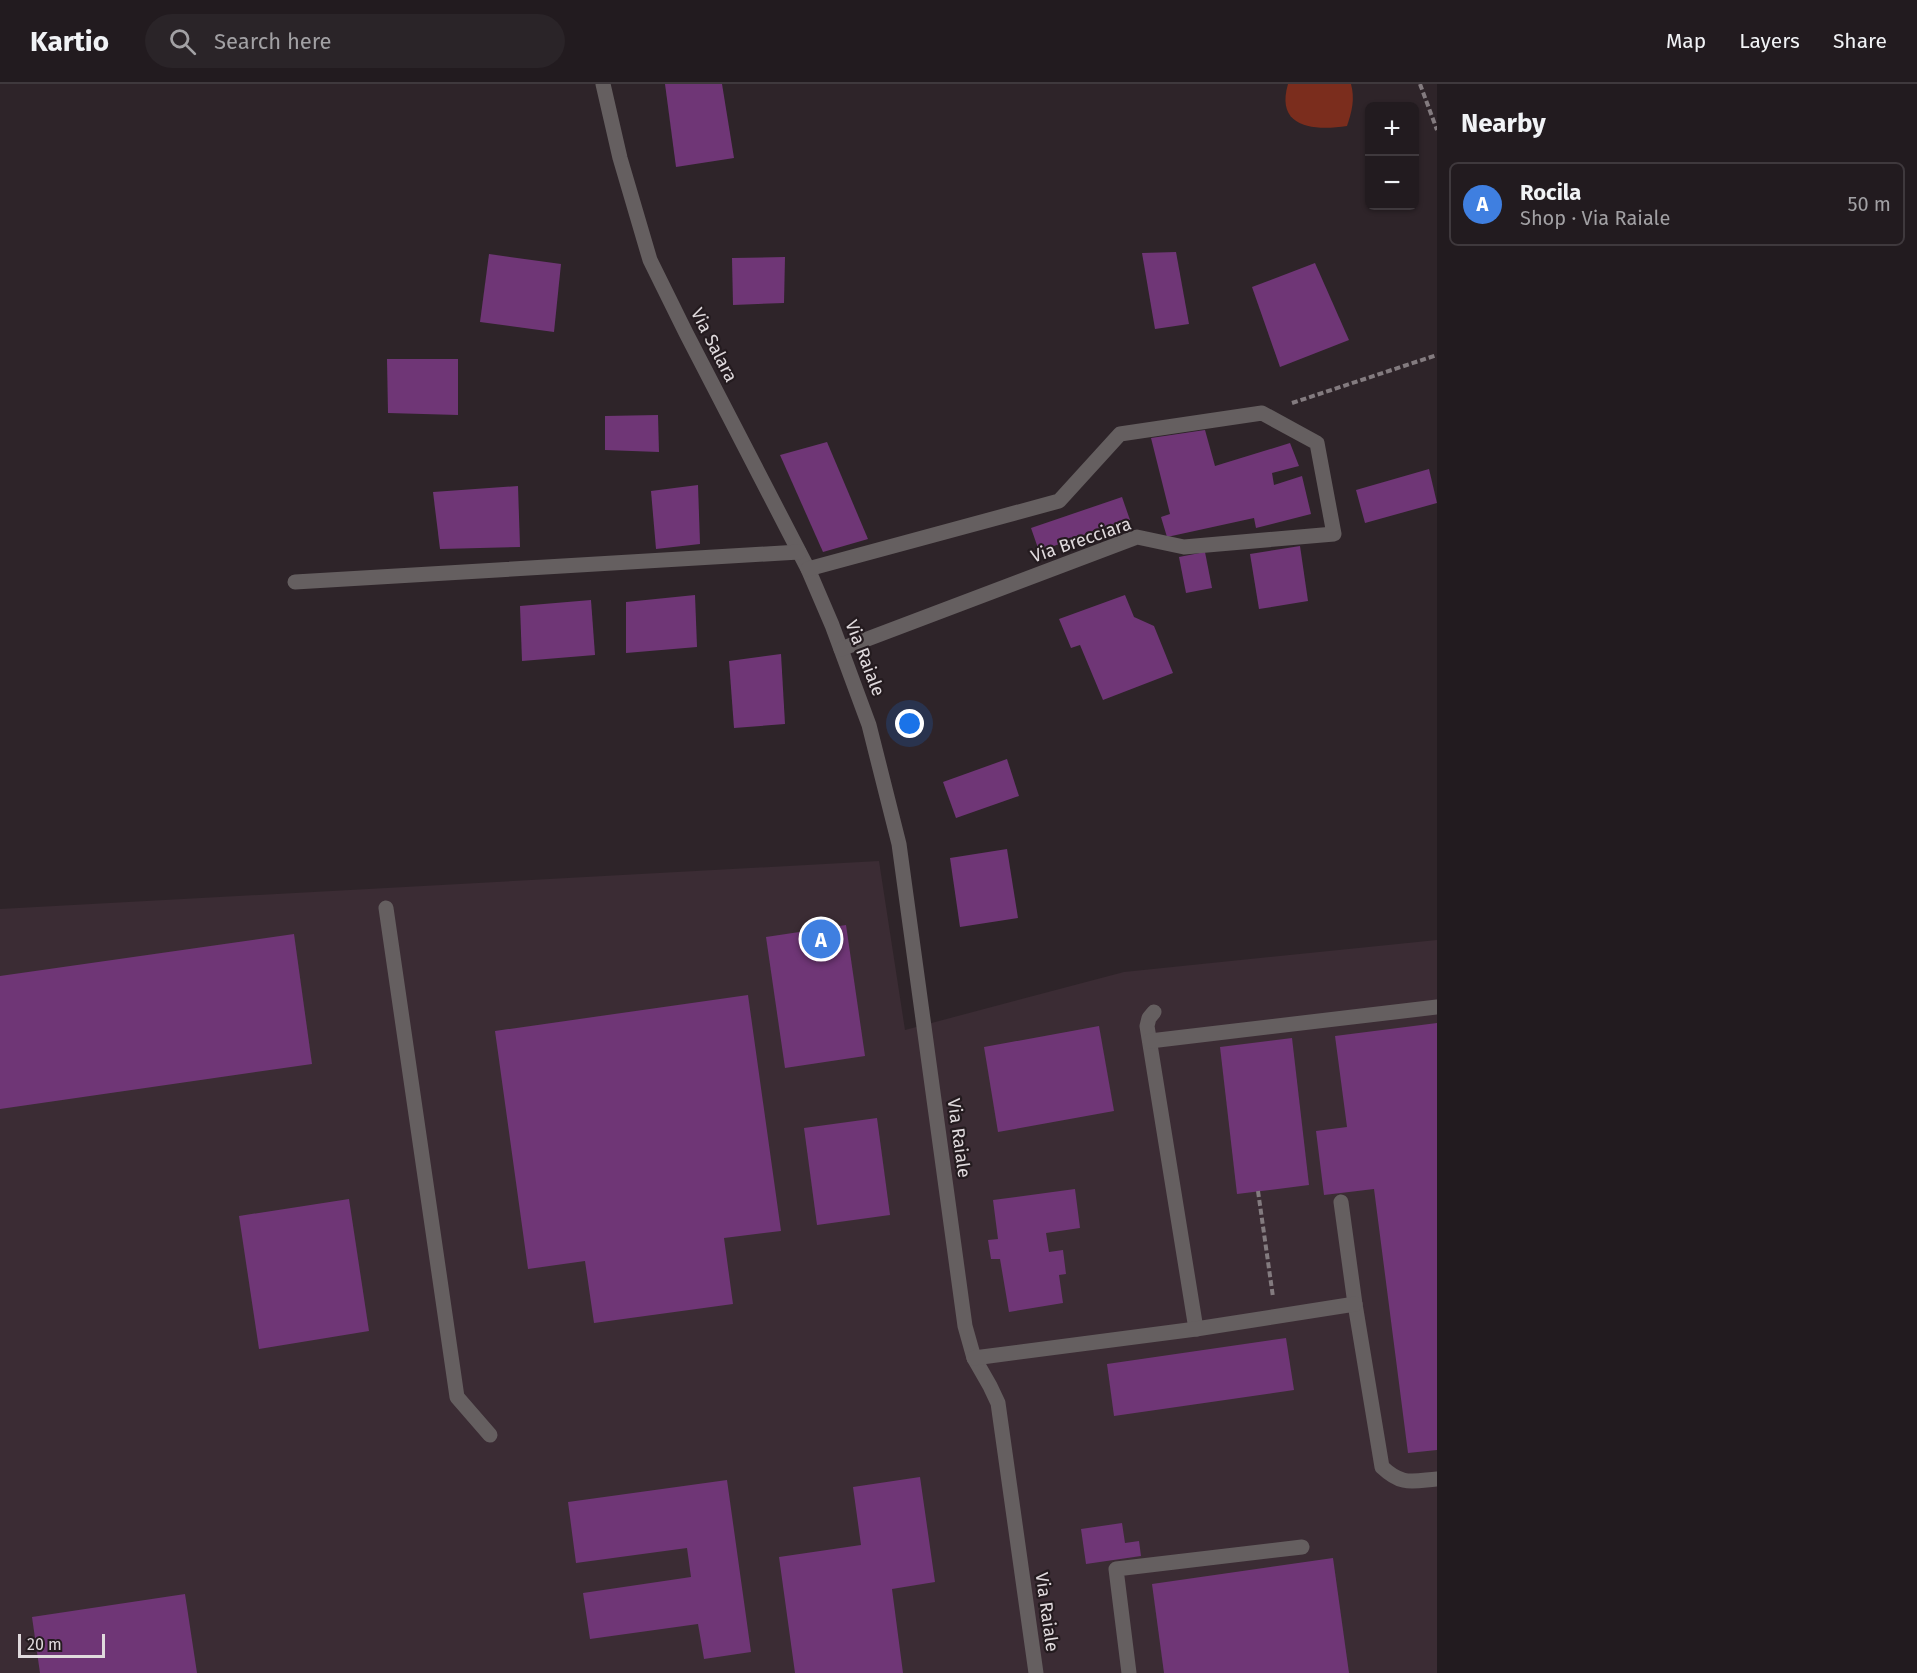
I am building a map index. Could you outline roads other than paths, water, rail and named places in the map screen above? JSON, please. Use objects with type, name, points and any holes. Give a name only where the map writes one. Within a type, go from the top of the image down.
[{"type":"street","name":"Via Salara","points":[[603,84],[620,158],[650,260],[808,569],[826,610]]},
{"type":"street","name":"Via Brecciara","points":[[808,569],[1059,501],[1120,434],[1262,413],[1317,443],[1334,534],[1184,547],[1137,537],[841,650]]},
{"type":"street","points":[[295,582],[799,552]]},
{"type":"street","name":"Via Raiale","points":[[826,610],[869,725],[898,844],[965,1326],[974,1358],[998,1403],[1036,1673]]},
{"type":"street","points":[[386,908],[457,1397],[490,1435]]},
{"type":"street","points":[[1150,1041],[1437,1007]]},
{"type":"street","points":[[1154,1012],[1147,1026],[1196,1329]]},
{"type":"street","points":[[1341,1202],[1382,1467],[1390,1475],[1404,1482],[1437,1479]]},
{"type":"street","points":[[974,1358],[1196,1329],[1355,1304]]},
{"type":"street","points":[[1129,1673],[1116,1569],[1302,1547]]},
{"type":"place","name":"Rocila","points":[[821,939]]}]
